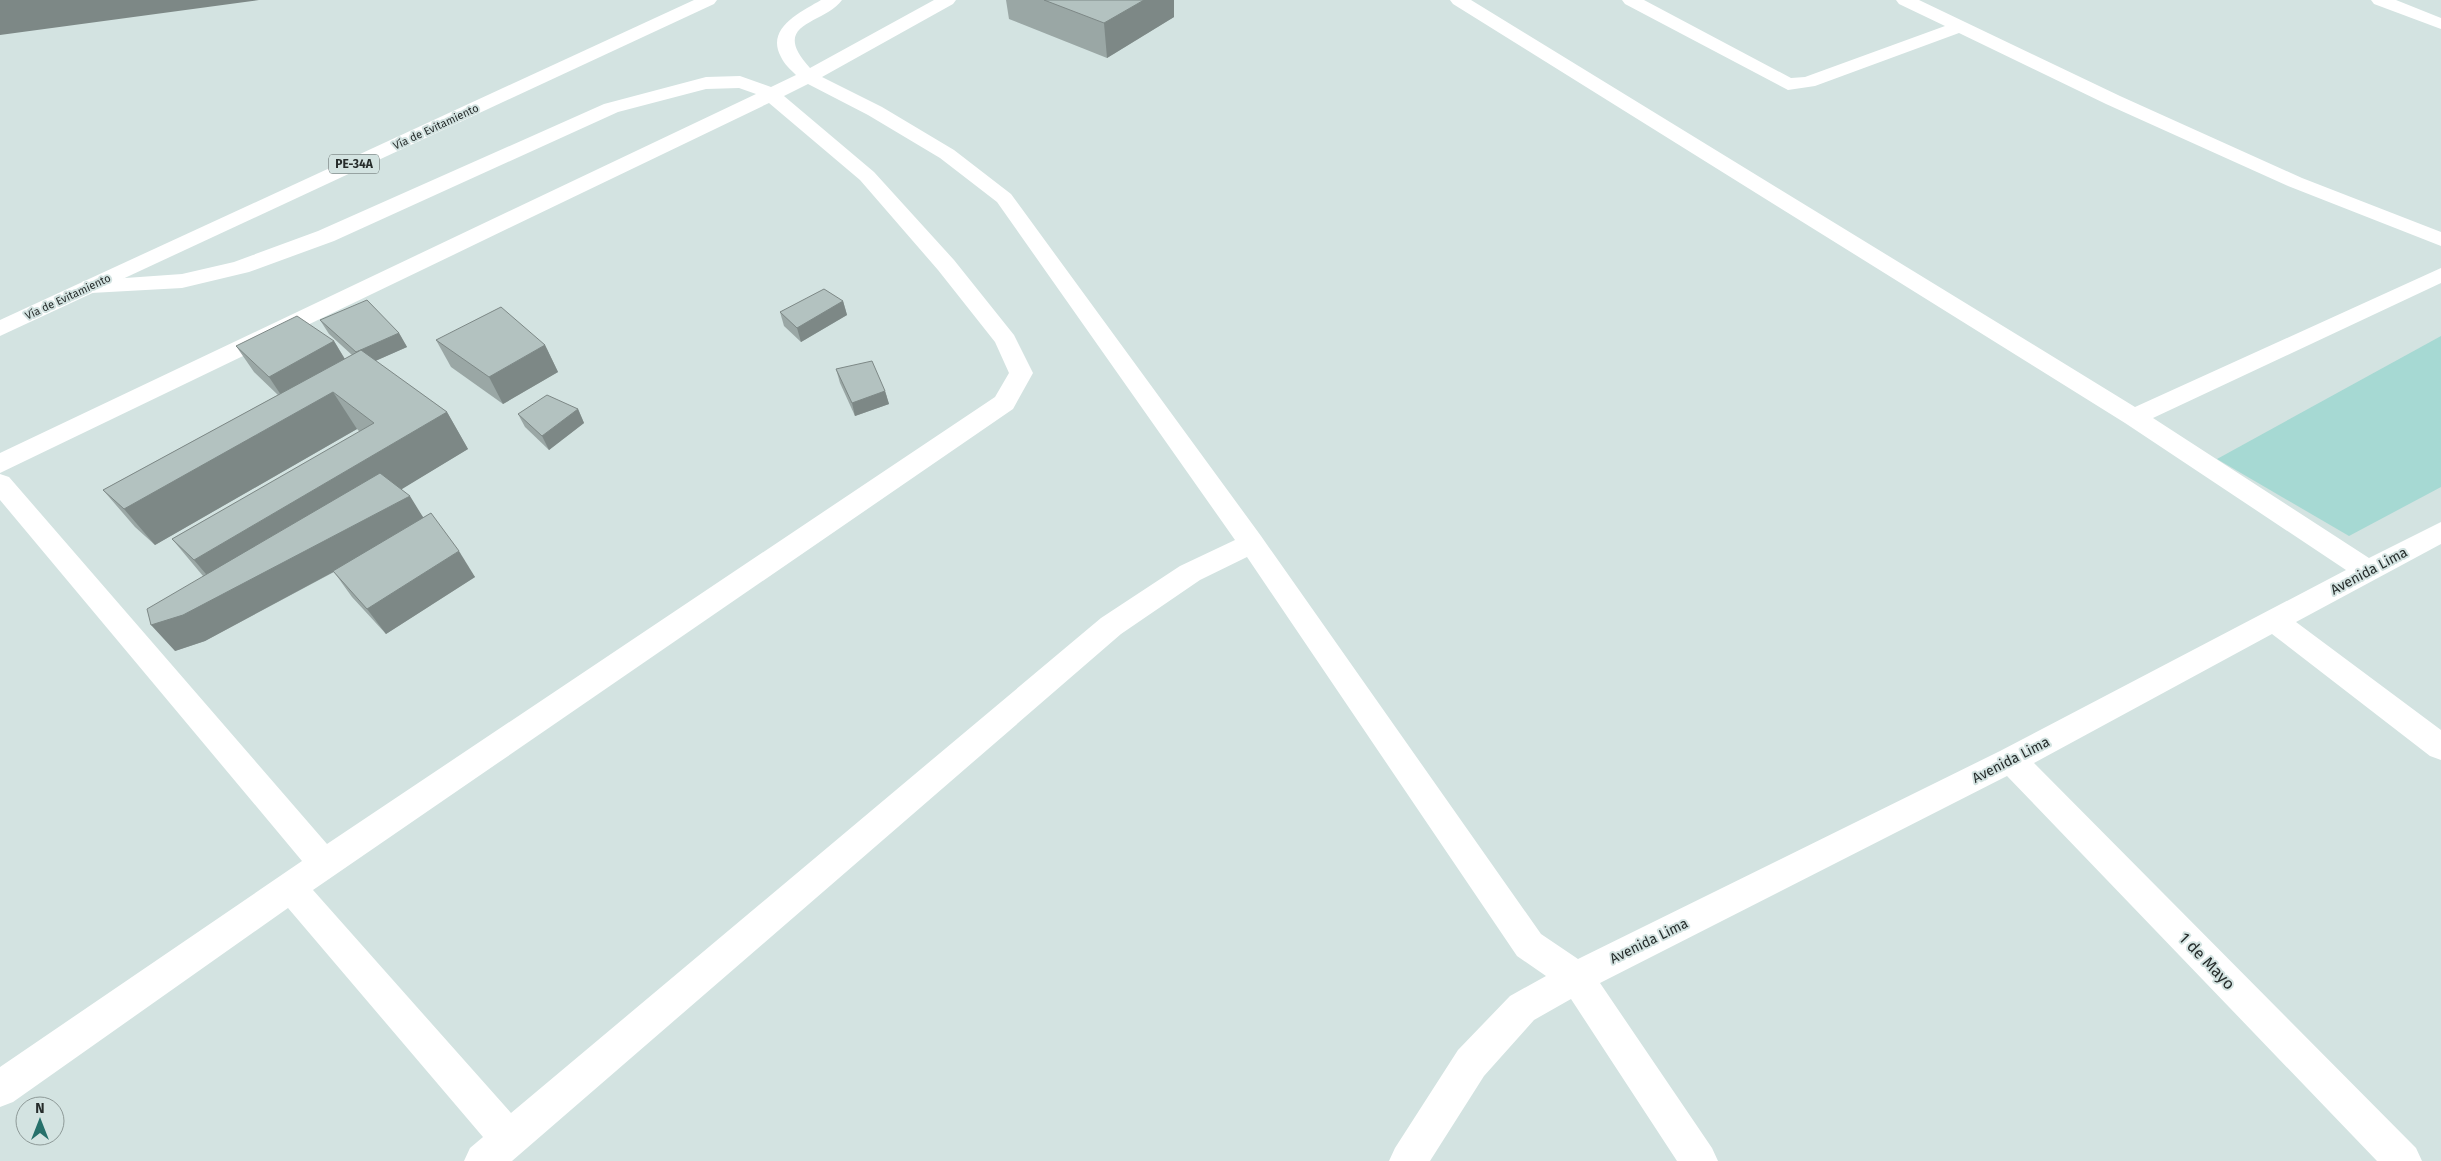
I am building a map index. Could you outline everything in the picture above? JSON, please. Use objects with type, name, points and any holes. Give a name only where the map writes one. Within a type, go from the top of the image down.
[{"type":"main road","name":"Vía de Evitamiento","points":[[0,329],[708,0]]},
{"type":"main road","points":[[833,0],[794,23],[786,40],[790,56],[808,77],[876,111],[947,154],[1004,198],[1252,543],[1529,946],[1576,977],[1699,1161]]},
{"type":"main road","points":[[0,464],[808,77],[947,0]]},
{"type":"main road","points":[[1459,0],[2134,417],[2369,570]]},
{"type":"main road","points":[[1631,0],[1788,84],[1808,82],[1959,27]]},
{"type":"main road","points":[[1905,0],[1959,27],[2295,182],[2441,240]]},
{"type":"main road","points":[[1925,9],[1947,0]]},
{"type":"main road","points":[[2380,0],[2441,24]]},
{"type":"main road","points":[[0,1089],[324,864],[1004,403],[1021,373],[1006,340],[946,265],[867,176],[771,95],[757,87],[740,82],[706,83],[611,108],[326,236],[241,267],[182,280],[91,286]]},
{"type":"main road","points":[[2134,417],[2441,275]]},
{"type":"main road","points":[[0,483],[324,864]]},
{"type":"main road","name":"Avenida Lima","points":[[1408,1161],[1471,1063],[1522,1008],[1576,977],[2011,760],[2441,532]]},
{"type":"main road","points":[[483,1161],[1111,626],[1190,572],[1252,543]]},
{"type":"main road","points":[[2275,621],[2441,747]]},
{"type":"main road","name":"1 de Mayo","points":[[2011,760],[2403,1161]]},
{"type":"main road","points":[[291,888],[508,1138]]},
{"type":"shaded area","points":[[2441,336],[2441,487],[2349,536],[2217,459]]},
{"type":"building","points":[[1044,0],[1144,0],[1104,23]]},
{"type":"building","points":[[824,289],[843,301],[797,328],[780,312]]},
{"type":"building","points":[[367,300],[399,333],[356,352],[320,320]]},
{"type":"building","points":[[501,307],[545,345],[489,377],[436,340]]},
{"type":"building","points":[[297,316],[334,341],[269,377],[236,346]]},
{"type":"building","points":[[361,350],[447,412],[194,560],[172,539],[374,423],[333,392],[124,509],[103,490]]},
{"type":"building","points":[[872,361],[885,391],[852,403],[836,369]]},
{"type":"building","points":[[547,395],[578,409],[542,436],[518,414]]},
{"type":"building","points":[[380,473],[410,496],[183,615],[151,625],[147,609]]},
{"type":"building","points":[[431,513],[459,551],[367,609],[333,571]]}]
